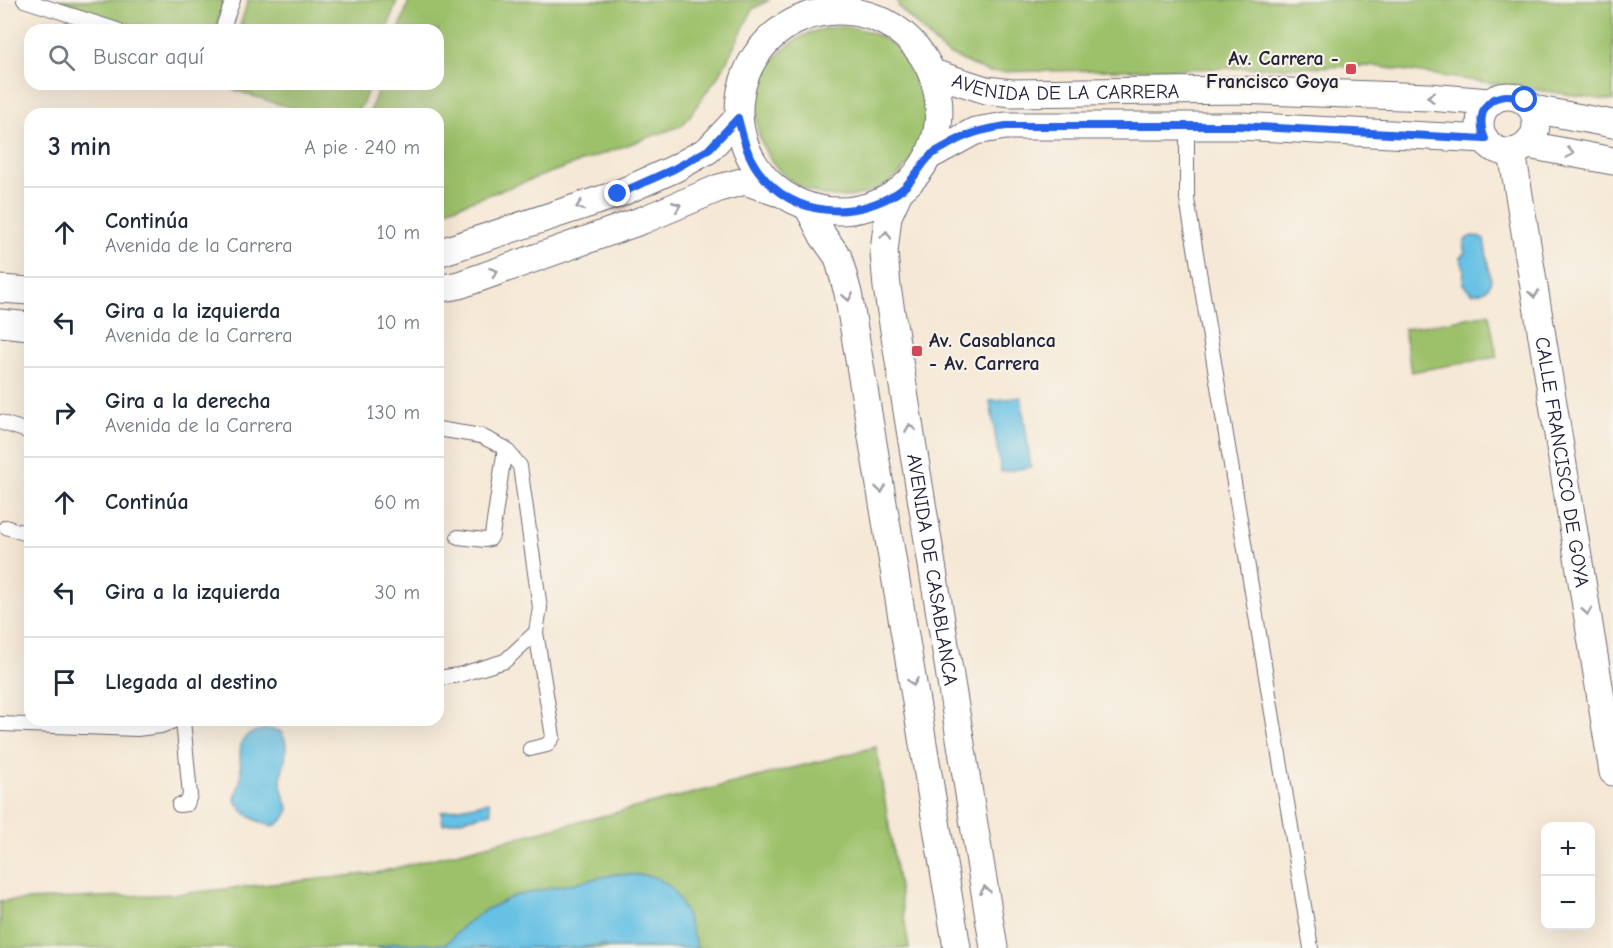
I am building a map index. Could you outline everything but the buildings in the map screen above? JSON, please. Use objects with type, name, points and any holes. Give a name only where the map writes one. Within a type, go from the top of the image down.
[{"type":"street","points":[[781,194],[760,173],[745,147],[738,118],[741,88],[752,61],[764,44],[806,0]]},
{"type":"street","points":[[444,288],[459,285],[643,220],[720,188],[745,181],[808,207],[840,212],[871,207],[899,192],[917,175],[931,155],[939,128],[940,100],[933,73],[917,49],[887,12],[864,13],[834,10],[805,16],[778,30]]},
{"type":"street","name":"AVENIDA DE LA CARRERA","points":[[933,73],[986,90],[1012,93],[1237,90],[1429,97],[1489,102],[1501,96],[1513,96],[1525,100],[1533,109],[1613,124]]},
{"type":"street","points":[[1485,139],[1480,126],[1482,113],[1489,102]]},
{"type":"street","points":[[1520,148],[1534,134],[1537,122],[1533,109]]},
{"type":"street","points":[[444,251],[618,194],[674,169],[708,150],[738,118]]},
{"type":"street","name":"AVENIDA DE LA CARRERA","points":[[931,155],[975,131],[1006,126],[1239,126],[1485,139],[1492,147],[1502,151],[1520,148],[1613,161]]},
{"type":"street","name":"CALLE FRANCISCO DE GOYA","points":[[1520,148],[1613,772]]},
{"type":"street","name":"AVENIDA DE CASABLANCA","points":[[899,192],[888,216],[884,252],[887,286],[994,948]]},
{"type":"street","name":"AVENIDA DE CASABLANCA","points":[[808,207],[823,236],[838,257],[848,293],[957,948]]},
{"type":"street","points":[[0,289],[24,291]]},
{"type":"street","points":[[0,323],[24,325]]},
{"type":"lane","points":[[24,0],[98,24]]},
{"type":"lane","points":[[224,24],[233,0]]},
{"type":"lane","points":[[1187,126],[1187,199],[1311,948]]},
{"type":"lane","points":[[0,422],[24,430]]},
{"type":"lane","points":[[444,430],[481,436],[505,448],[520,466],[540,608],[536,632],[554,737],[547,745],[530,749]]},
{"type":"lane","points":[[458,537],[490,539],[505,448]]},
{"type":"lane","points":[[6,527],[24,533]]},
{"type":"lane","points":[[444,677],[505,661],[536,632]]},
{"type":"lane","points":[[0,724],[24,725]]},
{"type":"lane","points":[[55,726],[137,729],[161,726]]},
{"type":"lane","points":[[179,805],[187,804],[190,795],[184,726]]},
{"type":"green space","points":[[59,0],[224,0],[218,24],[131,24]]},
{"type":"green space","points":[[248,0],[397,0],[389,24],[241,24]]},
{"type":"green space","points":[[409,0],[769,0],[753,9],[721,72],[683,125],[444,211],[444,108],[371,108],[378,90],[444,90],[444,24],[401,24]]},
{"type":"green space","points":[[897,0],[1613,0],[1613,101],[1374,66],[988,72],[944,52],[899,7]]},
{"type":"green space","points":[[841,27],[858,28],[874,33],[901,52],[920,79],[925,95],[925,129],[920,145],[901,172],[874,191],[858,196],[841,197],[824,196],[808,191],[781,172],[762,145],[757,129],[756,112],[757,95],[762,79],[781,52],[808,33],[824,28]]},
{"type":"green space","points":[[235,90],[368,90],[364,101],[358,108],[292,108]]},
{"type":"green space","points":[[1489,314],[1497,357],[1411,372],[1404,329]]},
{"type":"green space","points":[[876,747],[909,948],[0,948],[0,901],[177,894],[376,873]]},
{"type":"water","points":[[1473,236],[1484,240],[1491,280],[1488,287],[1479,293],[1472,293],[1463,284],[1464,268],[1460,258],[1465,252],[1464,242]]},
{"type":"water","points":[[1021,397],[1031,467],[1001,472],[990,401]]},
{"type":"water","points":[[267,729],[280,731],[286,743],[281,782],[289,810],[283,820],[274,826],[252,818],[235,800],[241,779],[241,744],[249,735]]},
{"type":"water","points":[[489,802],[491,813],[443,824],[441,812]]},
{"type":"water","points":[[616,874],[650,876],[661,880],[669,887],[682,905],[697,948],[607,948],[603,945],[573,948],[376,948],[394,943],[446,944],[464,925],[487,909],[514,896]]},
{"type":"place","name":"Av. Carrera - Francisco Goya","points":[[1351,69]]},
{"type":"place","name":"Av. Casablanca - Av. Carrera","points":[[917,351]]},
{"type":"route","points":[[618,194],[674,169],[708,150],[738,118],[745,147],[760,173],[781,194],[808,207],[840,212],[871,207],[899,192],[917,175],[931,155],[975,131],[1006,126],[1239,126],[1485,139],[1480,126],[1482,113],[1489,102],[1501,96],[1513,96],[1525,100]]}]
